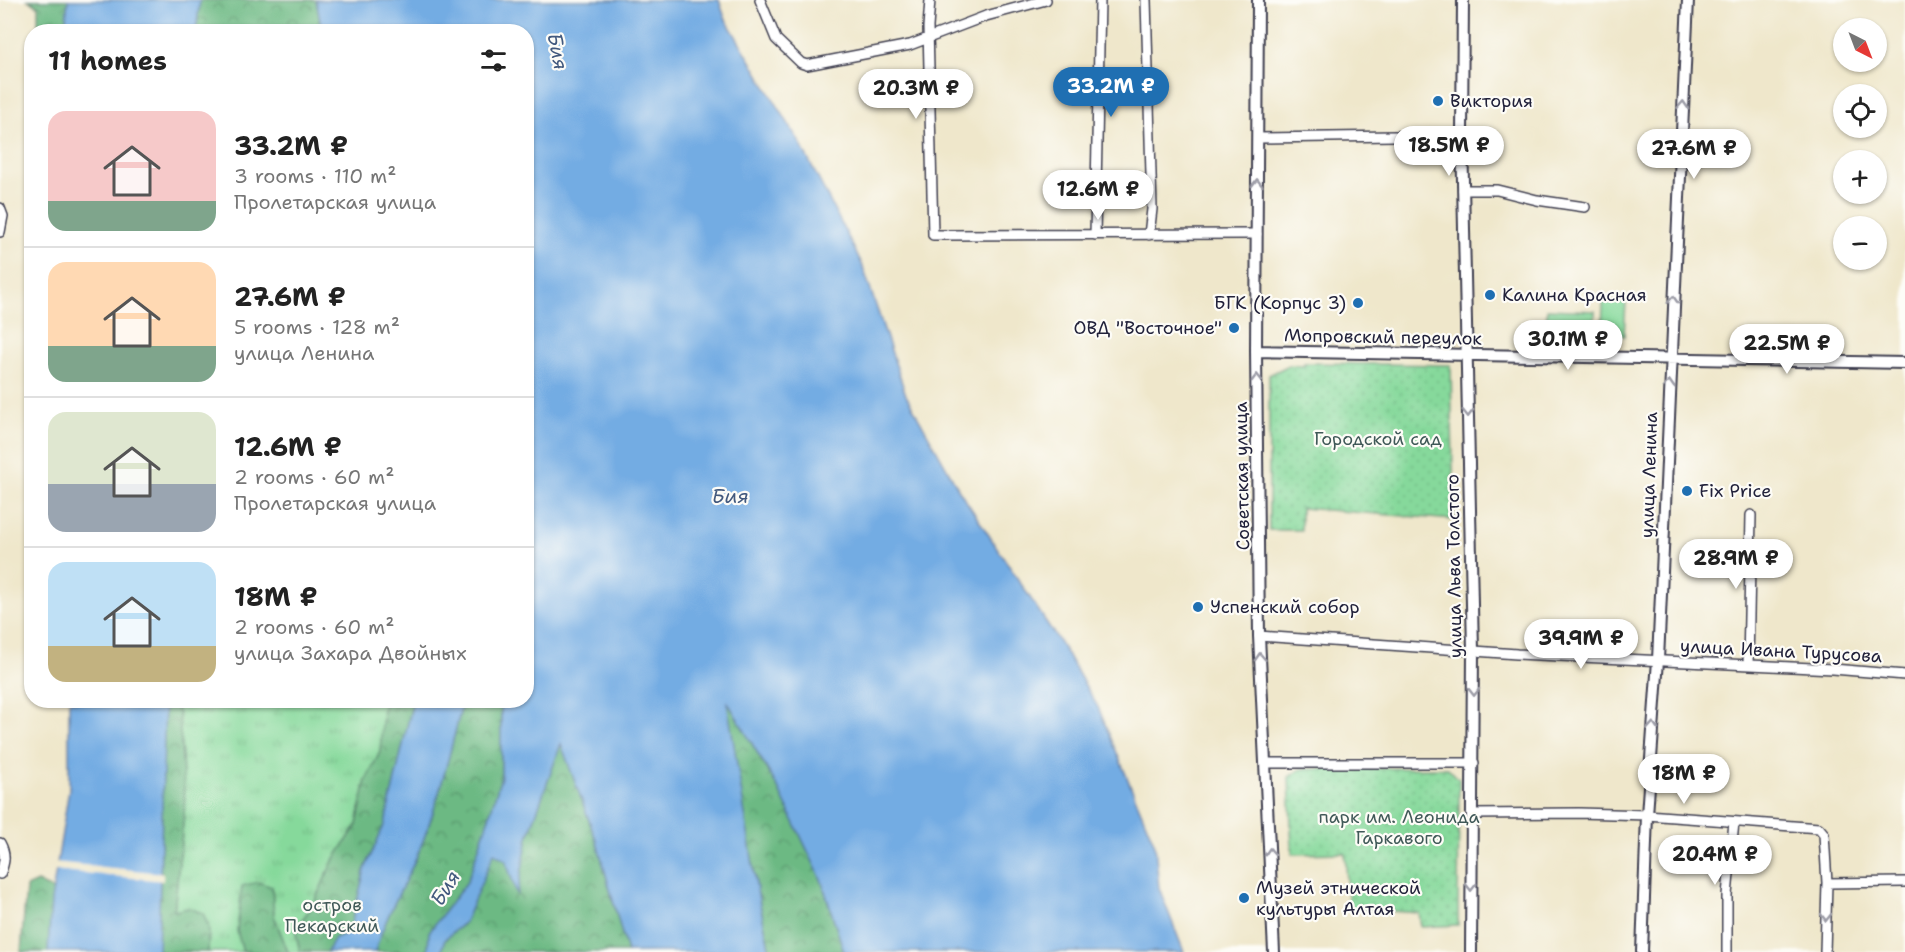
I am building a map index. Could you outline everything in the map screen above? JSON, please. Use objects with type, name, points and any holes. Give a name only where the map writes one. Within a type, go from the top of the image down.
[{"type":"street","points":[[760,0],[773,35],[804,65],[910,45],[986,16],[1046,0]]},
{"type":"street","points":[[930,0],[928,37],[933,235],[1257,234]]},
{"type":"street","points":[[1095,235],[1100,0]]},
{"type":"street","points":[[1146,0],[1152,209],[1149,235]]},
{"type":"street","name":"Советская улица","points":[[1258,0],[1256,351],[1260,636],[1274,952]]},
{"type":"street","name":"улица Льва Толстого","points":[[1463,0],[1462,135],[1473,651],[1472,952]]},
{"type":"street","name":"улица Ленина","points":[[1642,952],[1647,815],[1658,660],[1688,0]]},
{"type":"street","points":[[1258,138],[1462,135]]},
{"type":"street","points":[[1463,190],[1497,190],[1537,200],[1585,207]]},
{"type":"street","points":[[0,208],[3,216],[0,232]]},
{"type":"street","name":"Мопровский переулок","points":[[1256,351],[1905,363]]},
{"type":"street","points":[[1748,665],[1751,515]]},
{"type":"street","name":"улица Ивана Турусова","points":[[1260,636],[1473,651],[1905,675]]},
{"type":"street","points":[[1266,763],[1474,763]]},
{"type":"street","points":[[1472,814],[1647,815],[1819,828],[1822,831],[1827,883],[1825,952]]},
{"type":"street","points":[[1727,952],[1727,896],[1734,822]]},
{"type":"street","points":[[0,843],[5,859],[0,874]]},
{"type":"street","points":[[1827,883],[1905,882]]},
{"type":"green space","points":[[28,0],[68,0],[66,24],[38,24],[38,6]]},
{"type":"green space","points":[[200,0],[316,0],[321,24],[197,24]]},
{"type":"green space","points":[[1603,301],[1626,302],[1624,336],[1602,335]]},
{"type":"green space","points":[[1547,309],[1595,311],[1594,334],[1546,332]]},
{"type":"green space","name":"Городской сад","points":[[1304,363],[1451,365],[1454,520],[1301,508],[1301,530],[1269,530],[1269,375],[1289,365],[1304,366]]},
{"type":"green space","points":[[726,699],[777,786],[821,879],[844,952],[770,952],[757,890]]},
{"type":"green space","points":[[165,708],[176,708],[179,715],[185,804],[174,911],[189,908],[203,913],[209,928],[208,952],[158,952]]},
{"type":"green space","points":[[176,708],[383,708],[380,752],[366,780],[357,825],[332,863],[313,905],[296,929],[300,952],[288,952],[274,916],[272,887],[237,931],[243,952],[208,952],[209,928],[174,912],[185,804],[179,715]]},
{"type":"green space","name":"остров Пекарский","points":[[383,708],[411,708],[385,823],[365,869],[349,933],[335,938],[327,952],[300,952],[295,929],[313,905],[332,863],[357,825],[366,780],[380,752]]},
{"type":"green space","points":[[461,708],[501,708],[501,777],[467,882],[429,932],[428,952],[375,952],[384,926],[426,833],[444,776]]},
{"type":"green space","points":[[561,743],[597,842],[627,952],[441,952],[445,939],[465,922],[494,852],[506,861],[517,893],[528,837]]},
{"type":"green space","name":"парк им. Леонида Гаркавого","points":[[1448,768],[1459,779],[1458,925],[1421,927],[1419,913],[1349,908],[1345,853],[1292,854],[1289,777],[1300,769]]},
{"type":"green space","points":[[37,882],[53,890],[48,952],[21,952],[26,887]]},
{"type":"green space","name":"остров Пекарский","points":[[258,882],[272,887],[274,916],[288,952],[243,952],[237,931],[242,886]]},
{"type":"water","points":[[68,0],[200,0],[197,24],[66,24]]},
{"type":"water","name":"Бия","points":[[316,0],[719,0],[725,18],[800,143],[862,264],[906,395],[959,490],[1062,646],[1098,707],[1155,845],[1159,888],[1184,952],[844,952],[821,879],[777,786],[727,701],[757,890],[770,952],[627,952],[597,842],[561,744],[528,837],[517,895],[506,861],[494,853],[465,922],[445,939],[441,952],[428,952],[429,932],[467,882],[501,777],[501,708],[534,708],[534,24],[321,24]]},
{"type":"water","points":[[69,708],[165,708],[158,952],[48,952],[51,901],[69,789]]},
{"type":"water","points":[[411,708],[461,708],[444,776],[419,851],[390,913],[375,952],[327,952],[335,938],[349,933],[365,869],[385,823]]},
{"type":"pier","points":[[54,862],[163,873],[163,881],[53,870]]},
{"type":"place","name":"Виктория","points":[[1438,101]]},
{"type":"place","name":"Калина Красная","points":[[1490,295]]},
{"type":"place","name":"БГК (Корпус 3)","points":[[1358,303]]},
{"type":"place","name":"ОВД \"Восточное\"","points":[[1234,328]]},
{"type":"place","name":"Fix Price","points":[[1687,491]]},
{"type":"place","name":"Успенский собор","points":[[1198,607]]},
{"type":"place","name":"Музей этнической культуры Алтая","points":[[1244,898]]}]
